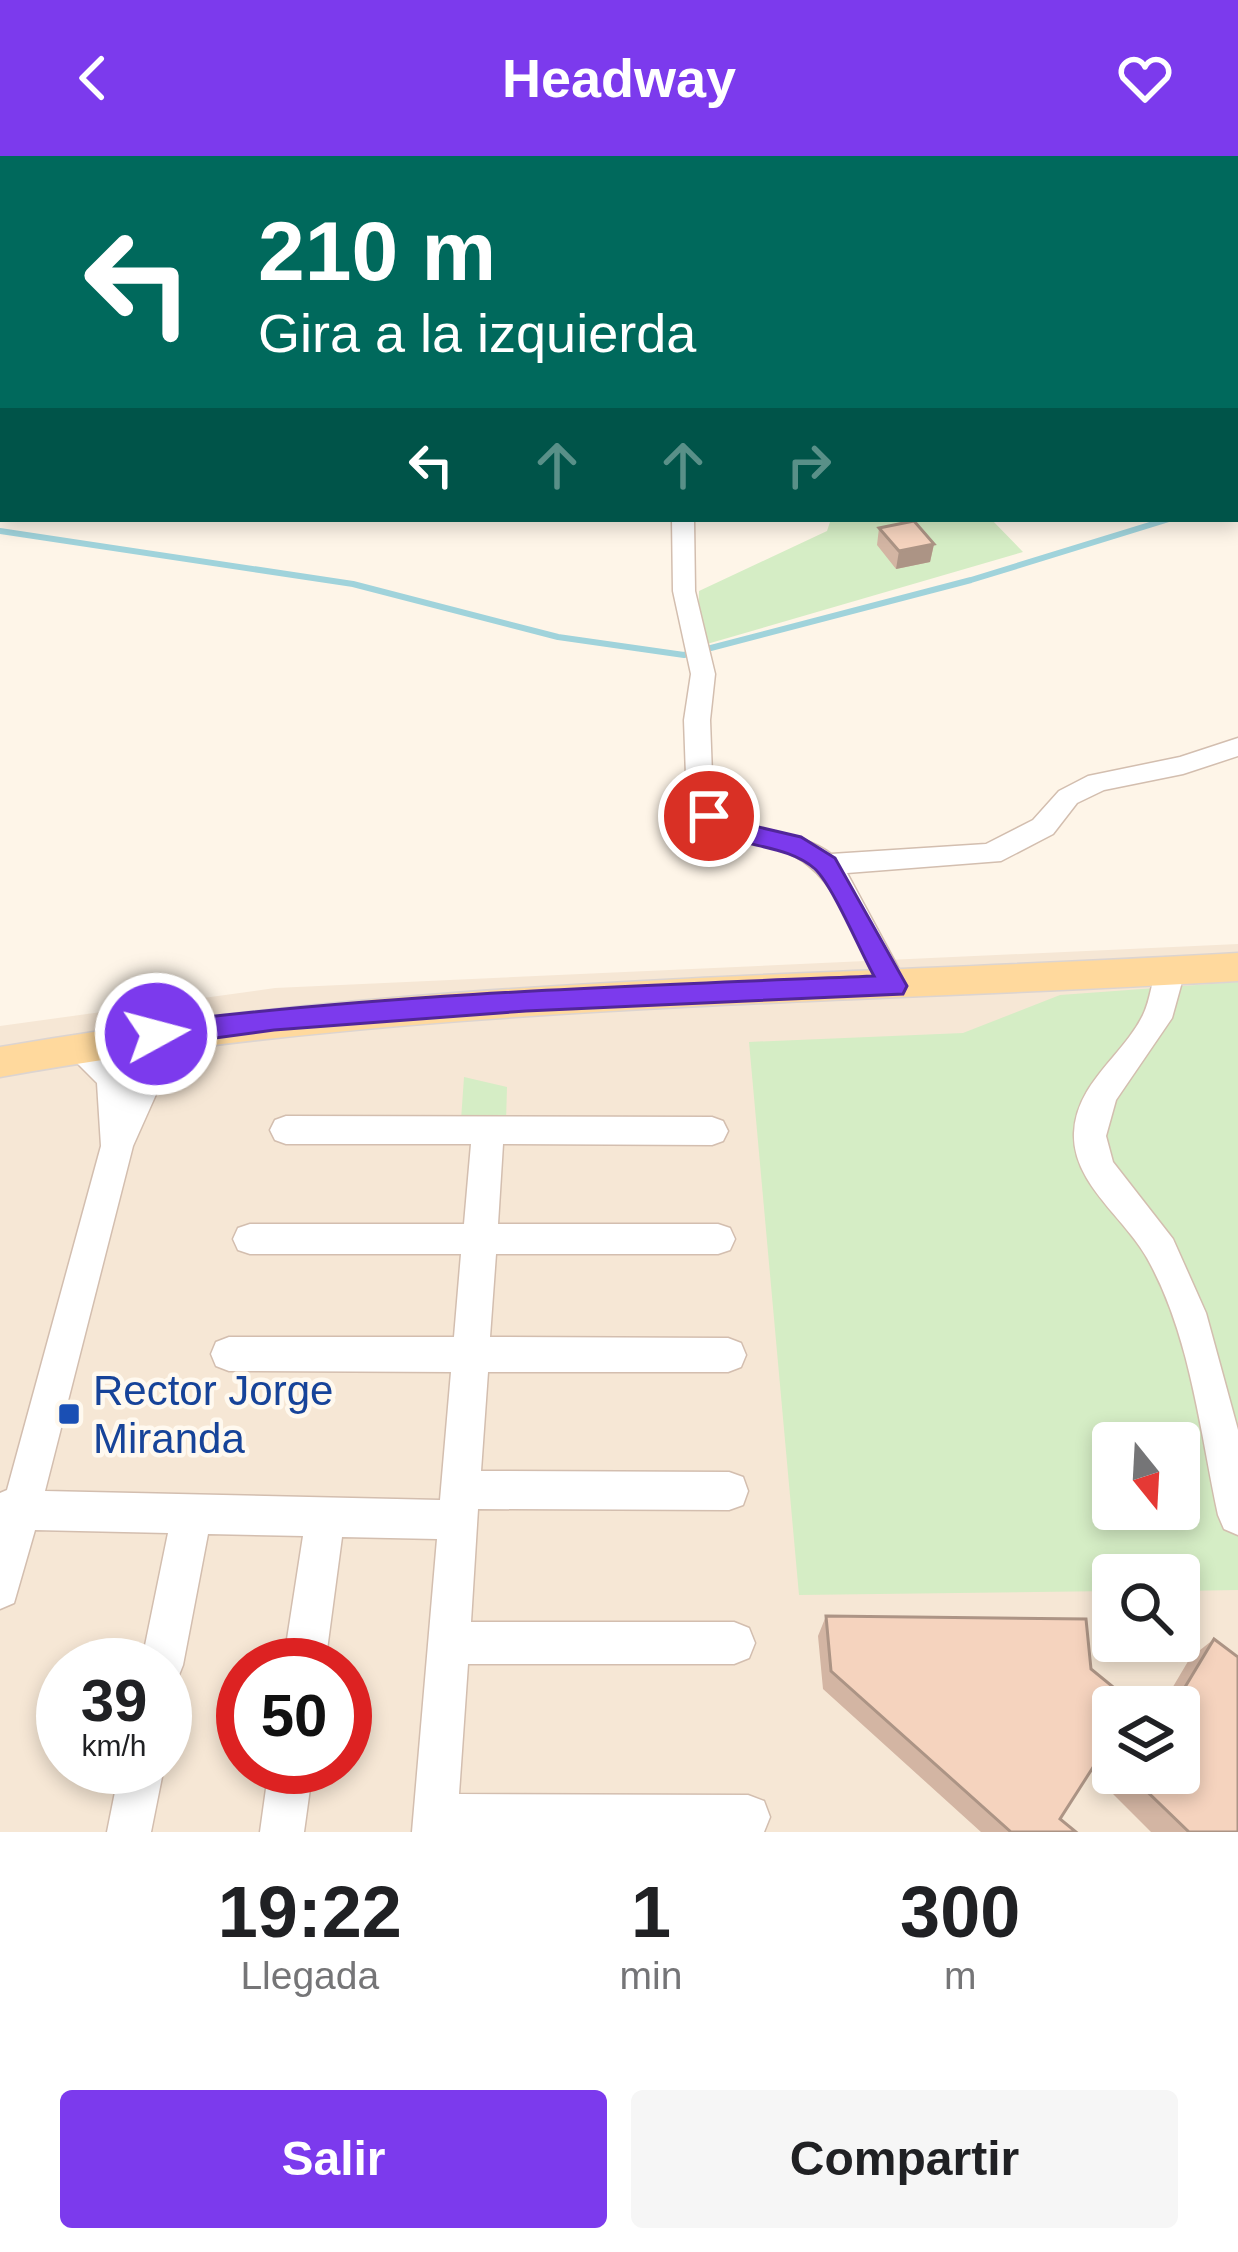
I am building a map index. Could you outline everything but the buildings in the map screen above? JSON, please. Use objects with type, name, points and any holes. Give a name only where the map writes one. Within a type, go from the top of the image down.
[{"type":"main road","points":[[0,1062],[196,1029],[526,1000],[1238,967]]},
{"type":"street","points":[[683,522],[684,591],[700,653],[697,756],[704,810],[722,826],[792,844],[826,864],[893,986]]},
{"type":"street","points":[[826,864],[991,854],[1043,827],[1069,797],[1097,782],[1183,765],[1238,747]]},
{"type":"street","points":[[1170,971],[1156,1020],[1116,1072],[1092,1118],[1093,1156],[1158,1244],[1187,1306],[1238,1515]]},
{"type":"street","points":[[0,1588],[11,1510],[117,1146],[151,1073],[166,1053],[196,1029]]},
{"type":"street","points":[[76,1047],[114,1078],[117,1146]]},
{"type":"street","points":[[286,1130],[712,1131]]},
{"type":"street","points":[[488,1131],[435,1824],[748,1816]]},
{"type":"street","points":[[250,1238],[718,1239]]},
{"type":"street","points":[[229,1354],[728,1355]]},
{"type":"street","points":[[11,1510],[325,1517],[729,1490]]},
{"type":"street","points":[[167,1638],[192,1514]]},
{"type":"street","points":[[308,1638],[325,1517]]},
{"type":"street","points":[[448,1642],[734,1643]]},
{"type":"street","points":[[129,1832],[137,1794]]},
{"type":"street","points":[[282,1832],[287,1794]]},
{"type":"shaded area","points":[[1238,944],[1238,1832],[0,1832],[0,1026],[275,988]]},
{"type":"green space","points":[[830,522],[994,522],[1023,552],[707,644],[698,626],[699,591],[827,531]]},
{"type":"green space","points":[[1238,982],[1238,1590],[1200,1591],[1200,1554],[1092,1554],[1092,1591],[799,1595],[749,1042],[963,1033],[1060,995]]},
{"type":"green space","points":[[464,1077],[507,1087],[506,1122],[461,1120]]},
{"type":"waterway","points":[[0,531],[353,584],[558,637],[684,655],[971,580],[1159,522]]},
{"type":"place","name":"Rector Jorge Miranda","points":[[69,1414]]},
{"type":"route","points":[[156,1034],[274,1019],[526,1000],[893,986],[826,864],[792,844],[730,829],[709,816]]}]
